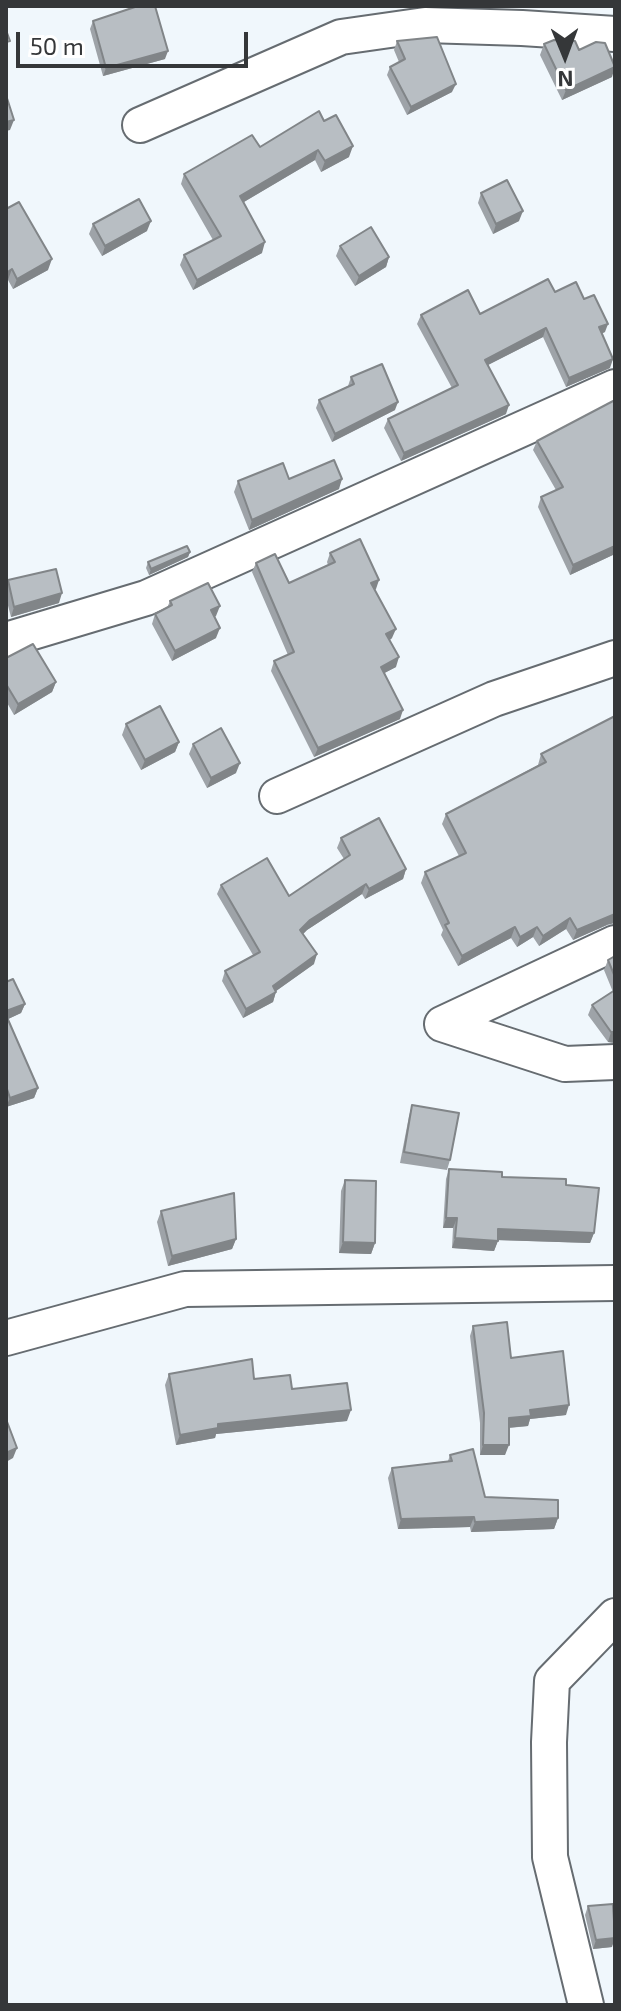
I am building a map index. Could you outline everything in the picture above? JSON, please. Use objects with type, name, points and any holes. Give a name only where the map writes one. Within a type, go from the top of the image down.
[{"type":"street","points":[[140,125],[341,37],[425,25],[615,34]]},
{"type":"street","points":[[6,640],[146,598],[615,387]]},
{"type":"street","points":[[277,796],[494,699],[615,658]]},
{"type":"street","points":[[615,943],[442,1024],[565,1064],[615,1062]]},
{"type":"street","points":[[6,1338],[185,1289],[615,1283]]},
{"type":"street","points":[[586,2005],[550,1857],[552,1681],[615,1616]]},
{"type":"building","points":[[138,6],[155,6],[168,51],[106,68],[93,21]]},
{"type":"building","points":[[437,37],[456,84],[411,107],[390,67],[405,59],[397,41]]},
{"type":"building","points":[[554,40],[575,41],[579,50],[596,42],[605,43],[615,67],[566,90],[544,44]]},
{"type":"building","points":[[6,95],[14,120],[6,122]]},
{"type":"building","points":[[319,111],[324,121],[336,115],[353,146],[325,161],[318,150],[240,196],[265,242],[197,280],[184,255],[221,236],[184,174],[252,135],[260,147]]},
{"type":"building","points":[[507,180],[523,211],[496,224],[481,193]]},
{"type":"building","points":[[139,199],[151,221],[105,246],[93,224]]},
{"type":"building","points":[[19,202],[52,259],[17,279],[12,269],[6,273],[6,209]]},
{"type":"building","points":[[371,227],[389,257],[359,276],[340,246]]},
{"type":"building","points":[[548,279],[555,292],[576,282],[584,299],[594,295],[608,324],[599,327],[613,359],[569,378],[546,328],[485,360],[509,405],[404,453],[388,419],[458,385],[421,315],[468,290],[480,314]]},
{"type":"building","points":[[382,364],[398,402],[335,434],[319,400],[354,384],[351,377]]},
{"type":"building","points":[[615,400],[615,546],[573,565],[541,497],[563,487],[537,441]]},
{"type":"building","points":[[334,460],[342,479],[252,520],[238,481],[283,463],[289,479]]},
{"type":"building","points":[[360,539],[379,580],[371,583],[396,629],[386,634],[399,657],[381,667],[403,710],[318,748],[274,661],[294,652],[256,563],[275,554],[289,583],[335,562],[330,553]]},
{"type":"building","points":[[187,546],[190,552],[151,569],[148,562]]},
{"type":"building","points":[[56,569],[62,593],[14,607],[8,580]]},
{"type":"building","points":[[208,583],[220,606],[211,610],[220,628],[175,651],[155,614],[172,605],[170,601]]},
{"type":"building","points":[[33,644],[56,682],[18,704],[6,684],[6,658]]},
{"type":"building","points":[[160,706],[179,742],[145,760],[126,724]]},
{"type":"building","points":[[615,716],[615,914],[577,930],[570,918],[543,936],[537,927],[520,937],[515,927],[462,956],[445,925],[449,923],[425,872],[466,853],[446,814],[546,762],[541,754]]},
{"type":"building","points":[[221,728],[240,763],[211,778],[193,744]]},
{"type":"building","points":[[379,818],[406,869],[369,889],[366,884],[310,920],[300,930],[317,954],[273,986],[276,992],[246,1009],[225,971],[260,952],[221,885],[267,858],[289,896],[350,855],[341,838]]},
{"type":"building","points":[[615,956],[615,977],[608,960]]},
{"type":"building","points":[[13,979],[25,1004],[6,1011],[6,982]]},
{"type":"building","points":[[615,990],[615,1032],[611,1032],[592,1005]]},
{"type":"building","points":[[6,1015],[38,1088],[10,1098],[6,1086]]},
{"type":"building","points":[[412,1105],[459,1113],[450,1160],[404,1152]]},
{"type":"building","points":[[449,1169],[502,1172],[502,1177],[566,1179],[566,1185],[599,1188],[594,1233],[498,1229],[498,1241],[455,1238],[457,1218],[446,1218]]},
{"type":"building","points":[[345,1180],[376,1181],[375,1243],[343,1242]]},
{"type":"building","points":[[234,1193],[236,1239],[172,1256],[161,1211]]},
{"type":"building","points":[[507,1322],[511,1358],[563,1351],[569,1405],[530,1410],[531,1416],[509,1418],[509,1445],[483,1445],[484,1413],[473,1326]]},
{"type":"building","points":[[252,1359],[254,1379],[290,1375],[292,1389],[347,1383],[351,1410],[218,1424],[218,1428],[180,1435],[169,1374]]},
{"type":"building","points":[[6,1419],[17,1448],[6,1453]]},
{"type":"building","points":[[473,1449],[485,1497],[558,1500],[558,1518],[475,1522],[474,1517],[401,1519],[392,1468],[452,1461],[450,1455]]},
{"type":"building","points":[[613,1904],[615,1938],[596,1940],[588,1906]]}]
